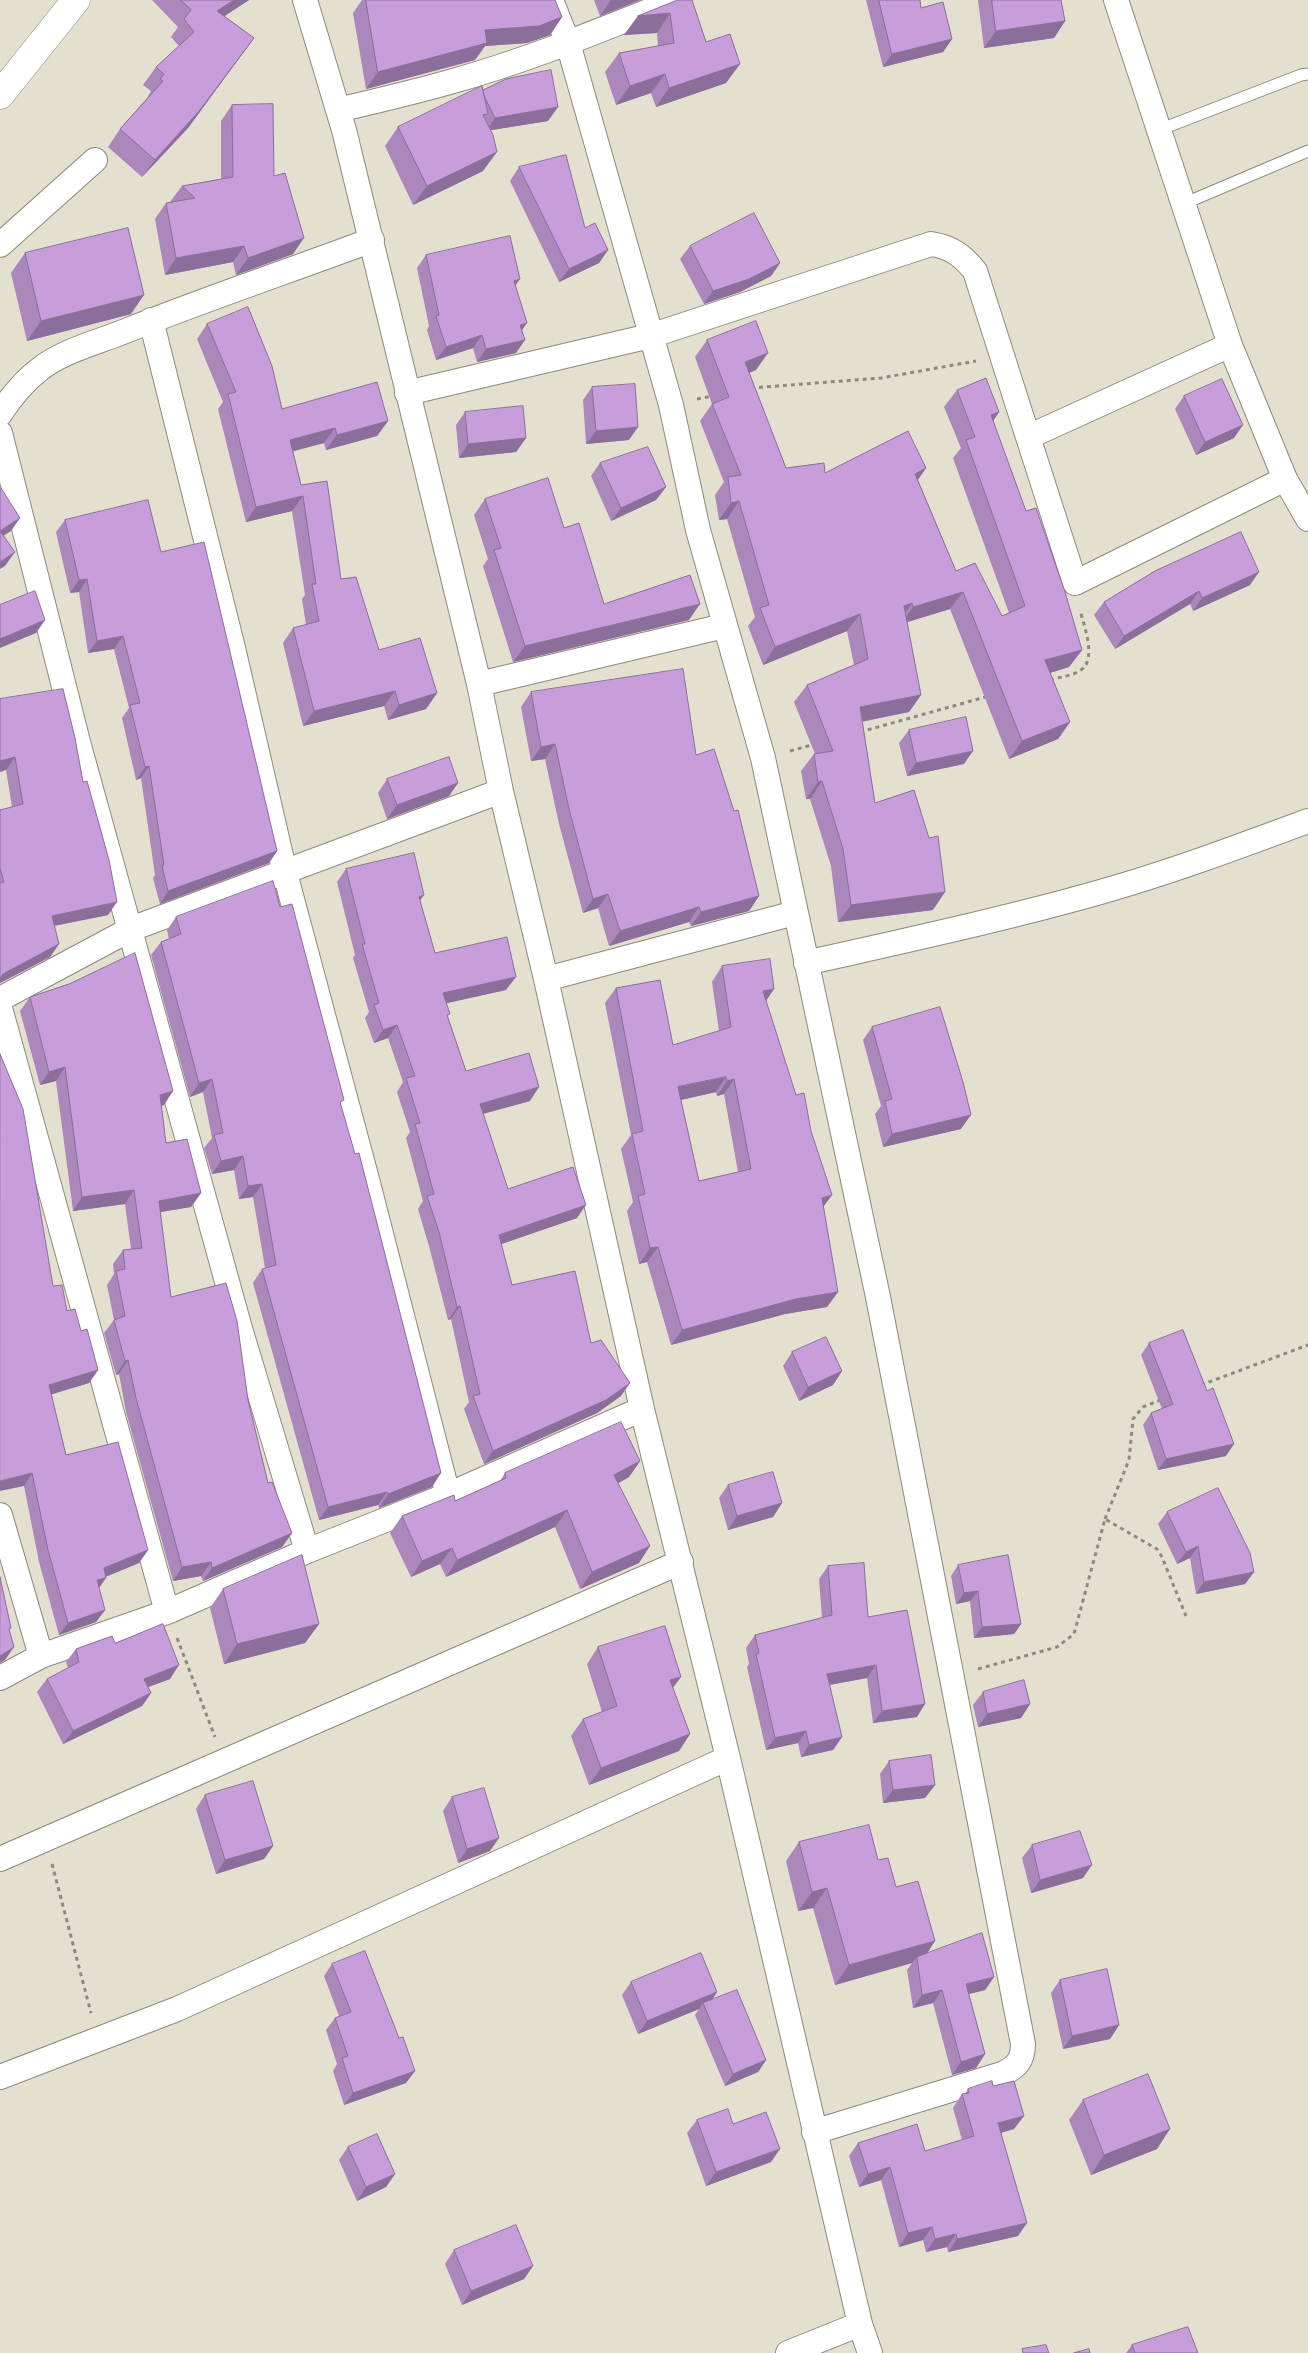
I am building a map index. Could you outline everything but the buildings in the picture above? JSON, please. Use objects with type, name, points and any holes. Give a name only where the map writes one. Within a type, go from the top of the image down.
[{"type":"street","points":[[0,95],[76,0]]},
{"type":"street","points":[[305,0],[338,110],[372,240],[407,393],[479,684],[500,791],[546,979],[642,1410],[728,1758],[860,2324],[870,2353]]},
{"type":"street","points":[[551,0],[568,43],[671,405],[698,530],[763,758],[880,1306],[953,1676],[1023,2054],[1020,2062],[1012,2069],[990,2079],[814,2132]]},
{"type":"street","points":[[338,110],[454,81],[568,43],[676,0]]},
{"type":"street","points":[[1116,0],[1230,345],[1285,479],[1308,518]]},
{"type":"street","points":[[0,245],[95,160]]},
{"type":"street","points":[[0,414],[12,396],[40,369],[57,358],[151,320],[372,240]]},
{"type":"street","points":[[407,393],[650,336],[931,244],[946,246],[964,257],[975,271],[1075,583],[1285,479]]},
{"type":"street","points":[[151,320],[231,639],[285,873],[368,1183],[448,1495]]},
{"type":"street","points":[[1028,437],[1230,345]]},
{"type":"street","points":[[0,437],[78,742],[239,1326],[308,1551]]},
{"type":"street","points":[[479,684],[724,626]]},
{"type":"street","points":[[0,999],[131,929],[500,791]]},
{"type":"street","points":[[806,963],[984,922],[1097,893],[1205,859],[1308,822]]},
{"type":"street","points":[[546,979],[795,913]]},
{"type":"street","points":[[0,1008],[167,1612]]},
{"type":"street","points":[[0,1678],[40,1656],[167,1612],[308,1551],[448,1495],[642,1410]]},
{"type":"street","points":[[0,1515],[40,1656]]},
{"type":"street","points":[[0,1859],[680,1562]]},
{"type":"street","points":[[0,2077],[177,2009],[728,1758]]},
{"type":"street","points":[[788,2353],[860,2324]]},
{"type":"lane","points":[[1159,130],[1301,75],[1308,74]]},
{"type":"lane","points":[[1183,204],[1308,151]]},
{"type":"path","points":[[744,390],[763,386],[880,378],[1003,356]]},
{"type":"path","points":[[671,405],[717,396]]},
{"type":"path","points":[[1041,682],[1079,672],[1086,666],[1089,655],[1075,583]]},
{"type":"path","points":[[859,732],[993,695]]},
{"type":"path","points":[[763,758],[820,742]]},
{"type":"path","points":[[1198,1386],[1308,1345]]},
{"type":"path","points":[[953,1676],[1057,1647],[1074,1634],[1105,1519],[1129,1460],[1133,1419],[1142,1407],[1170,1397]]},
{"type":"path","points":[[1105,1519],[1157,1549],[1186,1616]]},
{"type":"path","points":[[167,1612],[224,1761]]},
{"type":"path","points":[[46,1840],[98,2040]]}]
